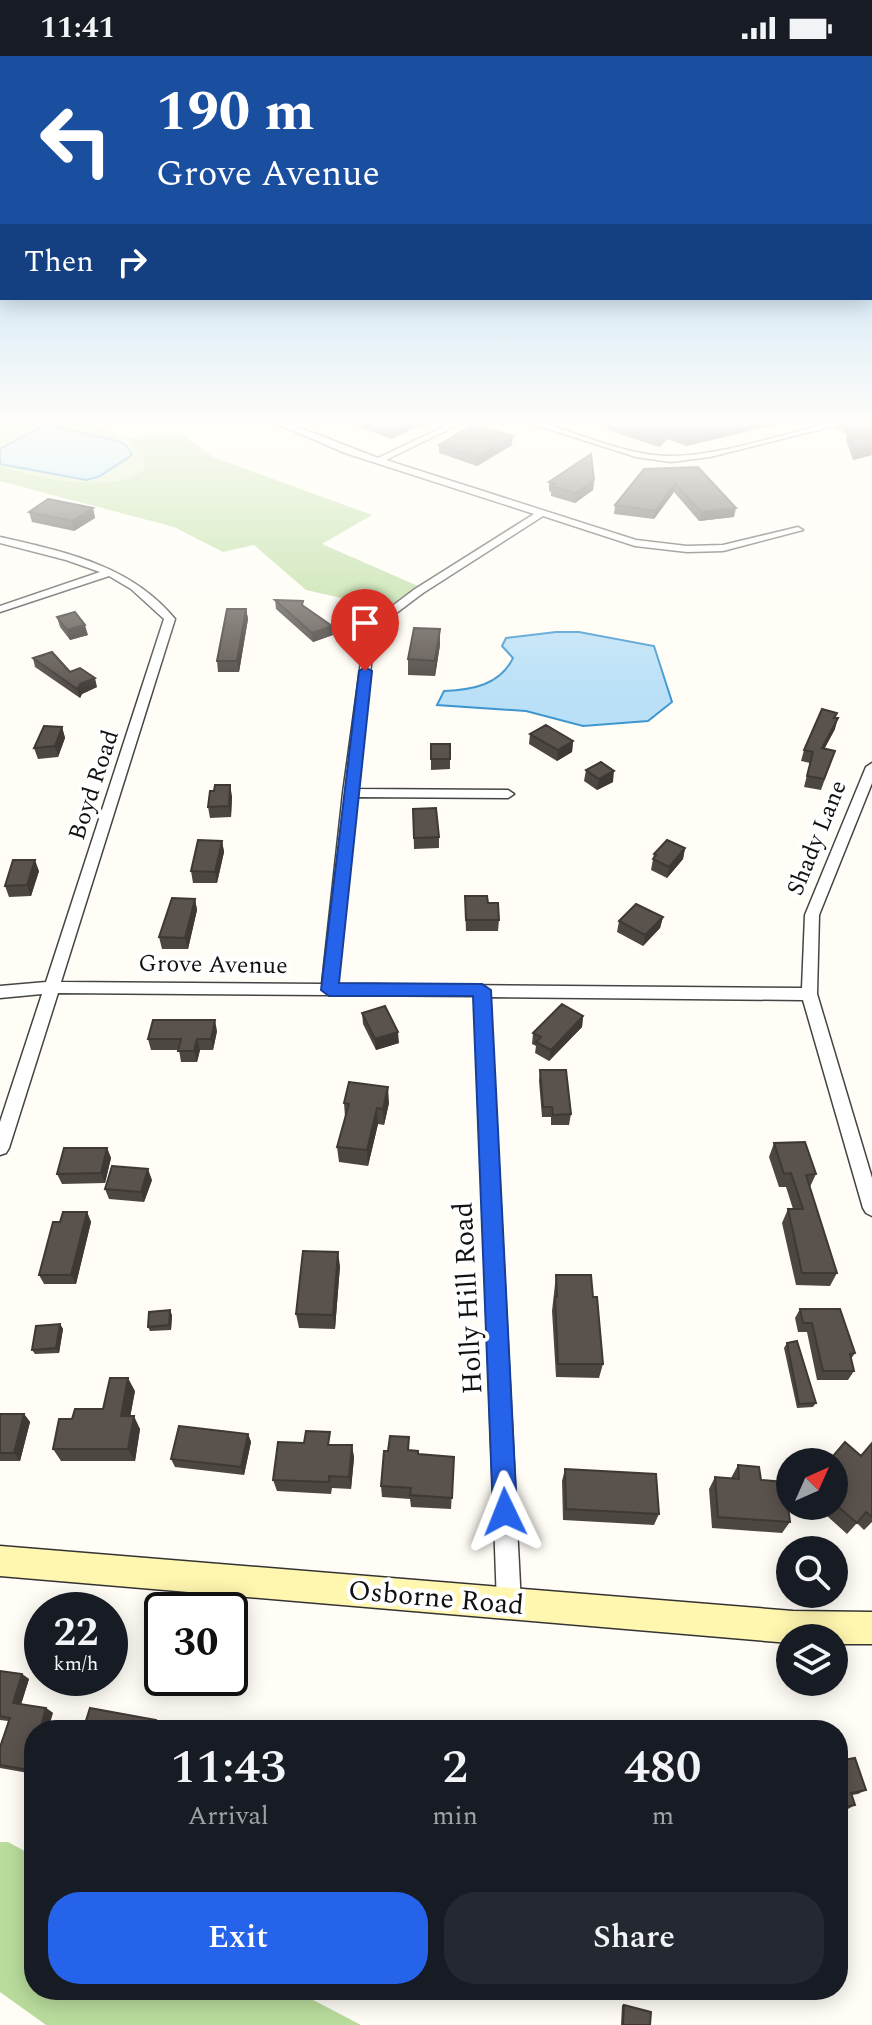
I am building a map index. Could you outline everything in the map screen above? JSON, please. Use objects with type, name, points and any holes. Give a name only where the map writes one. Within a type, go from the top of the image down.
[{"type":"street","points":[[329,990],[349,793],[369,640],[383,618],[419,591],[540,514],[616,539],[679,549],[742,545],[798,530]]},
{"type":"street","name":"Boyd Road","points":[[0,540],[80,560],[111,572],[153,598],[170,619],[0,1148]]},
{"type":"street","points":[[0,609],[111,572]]},
{"type":"street","name":"Shady Lane","points":[[872,767],[812,915],[809,994],[872,1208]]},
{"type":"street","points":[[349,793],[508,794]]},
{"type":"street","name":"Grove Avenue","points":[[0,992],[52,987],[809,994]]},
{"type":"street","name":"Holly Hill Road","points":[[482,990],[509,1604]]},
{"type":"street","name":"Osborne Road","points":[[0,1561],[793,1627],[872,1628]]},
{"type":"green space","points":[[124,514],[369,514],[372,515],[322,544],[418,586],[386,608],[306,590],[254,545],[223,552],[174,527]]},
{"type":"green space","points":[[0,1842],[8,1842],[24,1851],[24,2000],[313,2000],[361,2025],[46,2025],[0,1992]]},
{"type":"water","points":[[579,632],[654,646],[672,702],[648,721],[583,726],[526,711],[437,705],[444,691],[475,687],[501,674],[513,658],[502,646],[506,638]]},
{"type":"building","points":[[38,514],[83,514],[72,521]]},
{"type":"building","points":[[275,600],[303,601],[302,605],[332,626],[312,633]]},
{"type":"building","points":[[227,609],[246,609],[237,661],[217,661]]},
{"type":"building","points":[[75,612],[85,625],[67,630],[57,617]]},
{"type":"building","points":[[414,628],[440,629],[435,661],[408,659]]},
{"type":"building","points":[[52,652],[70,672],[80,668],[95,678],[80,684],[77,689],[33,658]]},
{"type":"building","points":[[822,709],[837,713],[834,718],[838,718],[822,748],[835,751],[824,779],[807,776],[813,752],[804,750]]},
{"type":"building","points":[[546,725],[573,741],[558,750],[530,734]]},
{"type":"building","points":[[44,726],[62,727],[55,746],[34,748]]},
{"type":"building","points":[[431,744],[450,744],[450,759],[431,759]]},
{"type":"building","points":[[601,762],[614,771],[599,779],[586,770]]},
{"type":"building","points":[[215,785],[230,785],[229,806],[208,807],[210,791],[214,791]]},
{"type":"building","points":[[436,808],[439,837],[414,838],[413,809]]},
{"type":"building","points":[[198,840],[222,841],[215,872],[191,871]]},
{"type":"building","points":[[667,840],[685,848],[669,867],[653,859]]},
{"type":"building","points":[[13,860],[35,860],[27,885],[5,886]]},
{"type":"building","points":[[465,896],[487,896],[488,903],[498,903],[499,920],[466,920]]},
{"type":"building","points":[[172,898],[195,899],[185,938],[159,937]]},
{"type":"building","points":[[636,904],[663,917],[645,935],[619,921]]},
{"type":"building","points":[[562,1004],[583,1016],[551,1050],[536,1042],[541,1037],[533,1033]]},
{"type":"building","points":[[385,1006],[398,1032],[375,1039],[362,1013]]},
{"type":"building","points":[[153,1020],[215,1020],[211,1039],[197,1039],[194,1051],[178,1051],[181,1039],[148,1039]]},
{"type":"building","points":[[540,1070],[566,1070],[571,1114],[553,1115],[552,1107],[543,1107]]},
{"type":"building","points":[[349,1082],[388,1087],[383,1109],[377,1108],[367,1150],[337,1147],[349,1104],[344,1103]]},
{"type":"building","points":[[805,1142],[816,1174],[806,1175],[837,1273],[802,1273],[788,1209],[803,1209],[791,1173],[784,1174],[774,1143]]},
{"type":"building","points":[[64,1148],[107,1148],[101,1173],[57,1174]]},
{"type":"building","points":[[112,1166],[148,1169],[141,1192],[105,1189]]},
{"type":"building","points":[[63,1212],[87,1212],[71,1275],[39,1275],[53,1222],[60,1222]]},
{"type":"building","points":[[303,1251],[338,1252],[333,1315],[296,1314]]},
{"type":"building","points":[[556,1275],[591,1275],[593,1297],[597,1297],[603,1364],[558,1364]]},
{"type":"building","points":[[800,1309],[840,1309],[855,1353],[850,1354],[854,1371],[823,1371],[812,1323],[803,1323]]},
{"type":"building","points":[[170,1310],[169,1325],[148,1327],[149,1312]]},
{"type":"building","points":[[60,1324],[56,1348],[32,1350],[36,1326]]},
{"type":"building","points":[[797,1341],[816,1403],[799,1404],[787,1343]]},
{"type":"building","points":[[110,1378],[128,1378],[121,1416],[134,1416],[128,1449],[53,1449],[59,1419],[72,1419],[75,1409],[103,1409]]},
{"type":"building","points":[[0,1414],[24,1414],[14,1453],[0,1453]]},
{"type":"building","points":[[179,1426],[248,1434],[241,1467],[171,1459]]},
{"type":"building","points":[[306,1431],[330,1432],[328,1445],[352,1445],[349,1477],[329,1476],[329,1482],[273,1480],[278,1442],[304,1443]]},
{"type":"building","points":[[390,1436],[409,1437],[408,1450],[418,1451],[418,1454],[454,1457],[452,1498],[410,1495],[411,1488],[381,1486],[384,1451],[388,1451]]},
{"type":"building","points":[[845,1442],[861,1456],[872,1443],[872,1517],[866,1512],[857,1523],[848,1515],[848,1448],[840,1448]]},
{"type":"building","points":[[738,1465],[759,1467],[761,1480],[776,1481],[776,1520],[790,1522],[718,1517],[715,1477],[739,1479]]},
{"type":"building","points":[[565,1469],[656,1474],[659,1514],[566,1509]]},
{"type":"building","points":[[0,1671],[22,1674],[13,1703],[46,1708],[43,1720],[24,1720],[24,1769],[0,1765],[0,1747],[10,1718],[0,1716]]},
{"type":"building","points":[[90,1708],[156,1720],[86,1720]]},
{"type":"building","points":[[855,1758],[866,1790],[851,1793],[855,1805],[848,1806],[848,1759]]},
{"type":"building","points":[[624,2005],[651,2012],[650,2025],[623,2025]]},
{"type":"route","points":[[365,671],[329,990],[482,990],[505,1512]]}]
